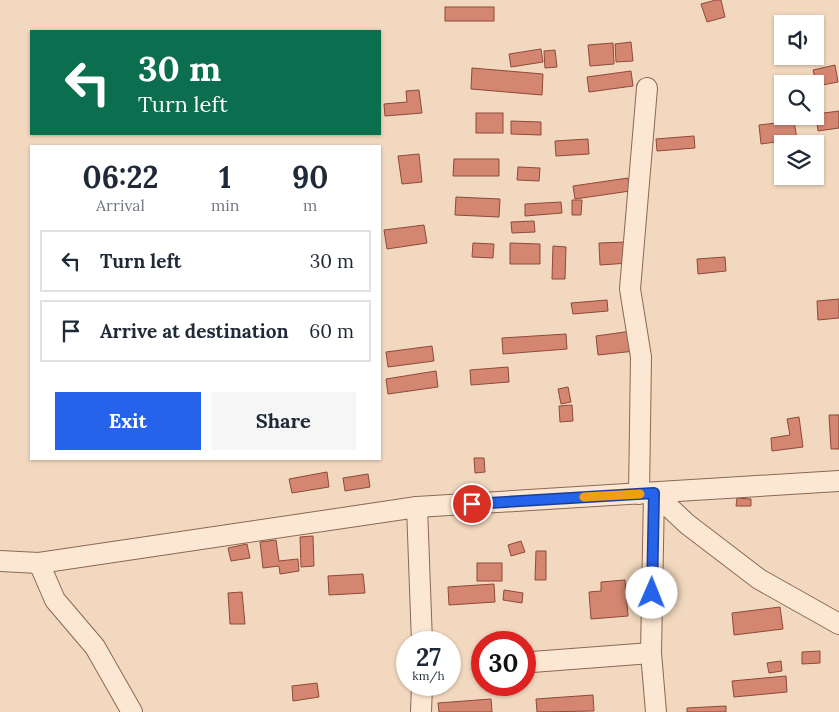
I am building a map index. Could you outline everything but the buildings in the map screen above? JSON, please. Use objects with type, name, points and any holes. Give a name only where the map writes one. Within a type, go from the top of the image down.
[{"type":"street","points":[[647,88],[630,289],[641,357],[652,653],[656,712]]},
{"type":"street","points":[[0,561],[39,563],[417,507],[839,481]]},
{"type":"street","points":[[646,494],[759,579],[839,624]]},
{"type":"street","points":[[417,507],[422,631]]},
{"type":"street","points":[[39,563],[55,600],[95,647],[132,712]]},
{"type":"street","points":[[536,662],[652,653]]},
{"type":"street","points":[[421,712],[422,696]]},
{"type":"slow traffic","points":[[584,497],[640,494]]},
{"type":"route","points":[[472,504],[654,493],[652,593]]}]
